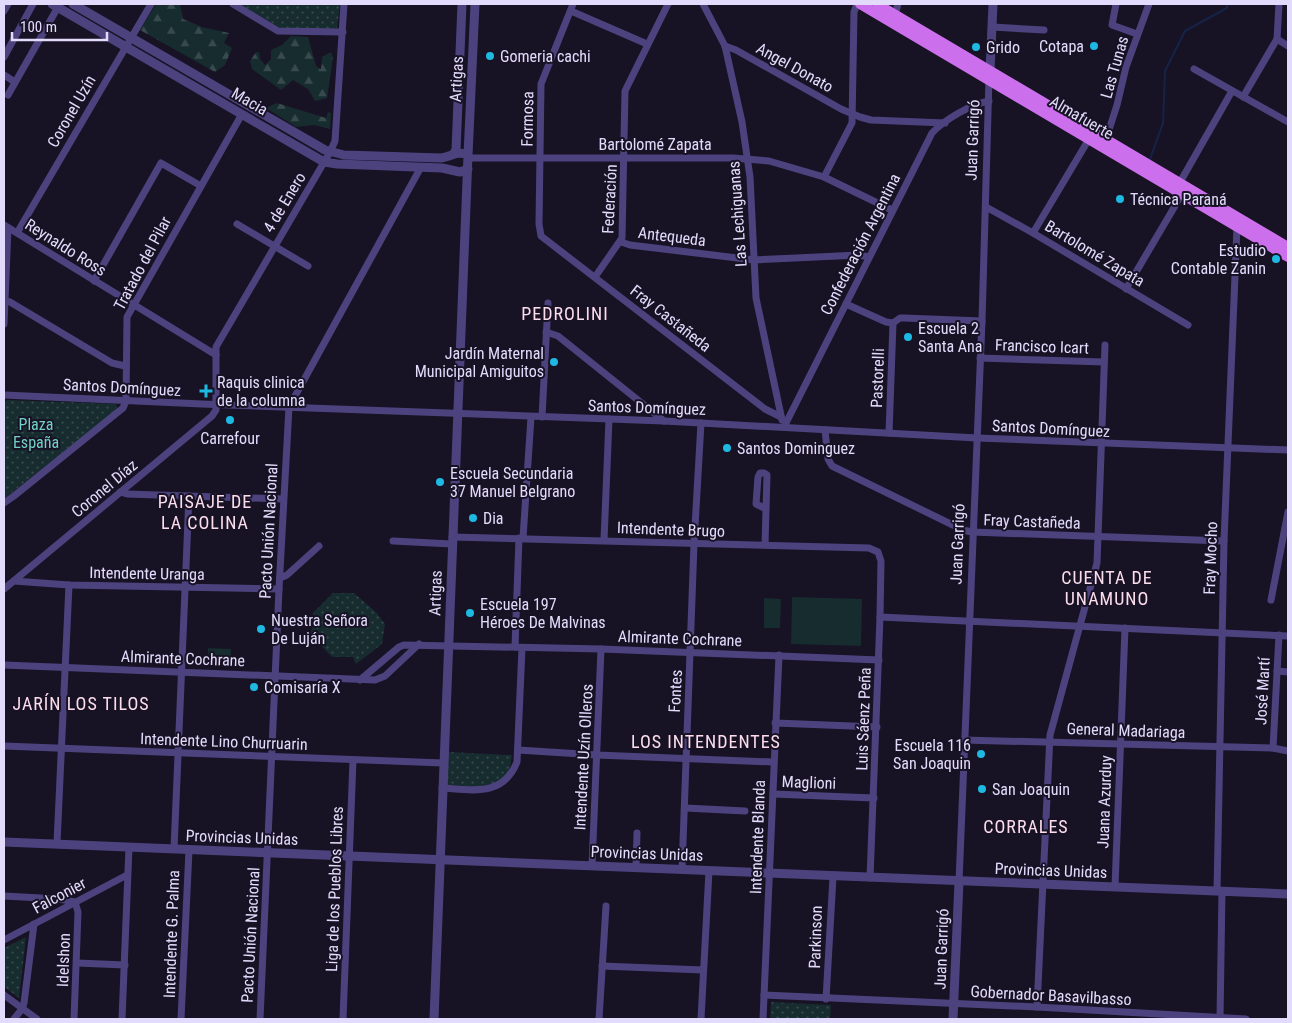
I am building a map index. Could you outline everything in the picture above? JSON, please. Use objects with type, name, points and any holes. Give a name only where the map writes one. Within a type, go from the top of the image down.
[{"type":"main road","name":"Almafuerte","points":[[859,4],[1106,139],[1237,227],[1288,256]]},
{"type":"main road","name":"Almafuerte","points":[[877,4],[1089,139],[1288,247]]},
{"type":"street","points":[[4,11],[8,4]]},
{"type":"street","points":[[4,57],[33,4]]},
{"type":"street","name":"Macia","points":[[73,4],[320,148],[330,152],[344,155],[441,158],[452,154]]},
{"type":"street","name":"Coronel Uzín","points":[[17,233],[151,4]]},
{"type":"street","points":[[233,4],[278,31],[343,32]]},
{"type":"street","name":"4 de Enero","points":[[216,404],[216,347],[335,141],[344,4]]},
{"type":"street","name":"Artigas","points":[[452,154],[456,150],[462,4]]},
{"type":"street","name":"Artigas","points":[[468,156],[475,4]]},
{"type":"street","name":"Federación","points":[[595,277],[621,242],[623,232],[625,91],[668,4]]},
{"type":"street","name":"Las Lechiguanas","points":[[703,4],[724,46],[742,122],[748,159],[756,298],[784,427]]},
{"type":"street","points":[[824,177],[851,128],[854,12],[859,4]]},
{"type":"street","points":[[895,15],[898,4]]},
{"type":"street","points":[[990,75],[993,4]]},
{"type":"street","points":[[1116,4],[1112,25],[1137,34]]},
{"type":"street","name":"Las Tunas","points":[[1106,139],[1118,105],[1126,67],[1149,4]]},
{"type":"street","points":[[1243,97],[1277,39],[1279,4]]},
{"type":"street","points":[[8,95],[55,6]]},
{"type":"street","name":"Macia","points":[[55,6],[324,162],[450,170]]},
{"type":"street","points":[[572,7],[647,44]]},
{"type":"street","name":"Formosa","points":[[544,239],[541,236],[538,224],[542,80],[572,7]]},
{"type":"street","points":[[992,27],[1044,30]]},
{"type":"street","points":[[1277,39],[1288,46]]},
{"type":"street","name":"Angel Donato","points":[[724,46],[736,50],[852,114],[871,120],[945,123]]},
{"type":"street","points":[[1194,70],[1288,122]]},
{"type":"street","points":[[4,75],[15,82]]},
{"type":"street","name":"Juan Garrigó","points":[[953,1019],[963,740],[982,321],[990,75]]},
{"type":"street","points":[[1126,289],[1232,91]]},
{"type":"street","name":"Confederación Argentina","points":[[784,427],[932,133],[978,103],[988,101]]},
{"type":"street","name":"Tratado del Pilar","points":[[126,401],[126,322],[133,305],[242,114]]},
{"type":"street","points":[[1033,232],[1089,139]]},
{"type":"street","points":[[464,153],[468,156],[468,169],[460,172],[450,170],[448,160],[452,154],[464,153]]},
{"type":"street","name":"Bartolomé Zapata","points":[[468,156],[748,159],[769,161],[824,177],[892,210]]},
{"type":"street","points":[[94,281],[161,164],[201,186]]},
{"type":"street","name":"Pacto Unión Nacional","points":[[260,1019],[288,407],[421,167]]},
{"type":"street","name":"Artigas","points":[[434,1019],[468,169]]},
{"type":"street","name":"Bartolomé Zapata","points":[[986,207],[993,209],[1033,232],[1188,326]]},
{"type":"street","points":[[237,224],[308,266]]},
{"type":"street","points":[[4,324],[6,227]]},
{"type":"street","name":"Reynaldo Ross","points":[[6,227],[216,355]]},
{"type":"street","name":"Fray Mocho","points":[[1220,1018],[1219,747],[1227,448],[1237,227]]},
{"type":"street","name":"Fray Castañeda","points":[[544,239],[765,409],[781,417]]},
{"type":"street","name":"Antequeda","points":[[621,242],[630,245],[754,260],[869,256]]},
{"type":"street","points":[[5,301],[10,302],[112,363],[126,366]]},
{"type":"street","points":[[542,417],[548,303]]},
{"type":"street","points":[[846,304],[886,322],[893,323],[900,318],[982,321]]},
{"type":"street","name":"Pastorelli","points":[[889,433],[893,323]]},
{"type":"street","points":[[546,332],[558,336],[664,420]]},
{"type":"street","points":[[1037,1007],[1049,742],[1097,563],[1105,345]]},
{"type":"street","name":"Francisco Icart","points":[[980,358],[1104,362]]},
{"type":"street","name":"Santos Domínguez","points":[[4,395],[542,417],[664,420],[976,438],[1288,450]]},
{"type":"street","points":[[4,503],[120,412],[126,401]]},
{"type":"street","name":"Coronel Díaz","points":[[4,589],[212,416],[216,410],[216,404]]},
{"type":"street","points":[[442,788],[484,790],[498,786],[511,775],[517,762],[521,538],[531,416]]},
{"type":"street","points":[[604,540],[609,419]]},
{"type":"street","name":"Fontes","points":[[682,870],[694,544],[701,423]]},
{"type":"street","name":"Fray Castañeda","points":[[825,430],[828,459],[832,466],[963,530],[972,532],[1224,541]]},
{"type":"street","points":[[120,492],[284,499]]},
{"type":"street","points":[[174,849],[189,496]]},
{"type":"street","points":[[765,545],[766,509]]},
{"type":"street","points":[[1271,600],[1288,512]]},
{"type":"street","name":"Intendente Brugo","points":[[393,541],[521,538],[874,549],[878,552],[881,561]]},
{"type":"street","points":[[280,578],[319,546]]},
{"type":"street","name":"Luis Sáenz Peña","points":[[870,878],[877,727],[881,561]]},
{"type":"street","name":"Intendente Uranga","points":[[14,581],[69,585],[279,589]]},
{"type":"street","points":[[57,843],[69,585]]},
{"type":"street","points":[[880,617],[1288,636]]},
{"type":"street","name":"Juana Azurduy","points":[[1115,887],[1125,628]]},
{"type":"street","name":"José Martí","points":[[1273,748],[1279,635]]},
{"type":"street","name":"Almirante Cochrane","points":[[4,665],[375,680],[385,676],[419,644]]},
{"type":"street","name":"Almirante Cochrane","points":[[360,680],[398,647],[419,644],[779,655],[879,660]]},
{"type":"street","name":"Intendente Uzín Olleros","points":[[592,866],[601,649]]},
{"type":"street","name":"Intendente Blanda","points":[[764,1019],[773,762],[779,655]]},
{"type":"street","points":[[1277,671],[1288,672]]},
{"type":"street","points":[[775,723],[877,727]]},
{"type":"street","name":"General Madariaga","points":[[963,740],[1273,748],[1288,751]]},
{"type":"street","name":"Intendente Lino Churruarin","points":[[4,746],[444,763]]},
{"type":"street","points":[[518,750],[597,756],[773,762]]},
{"type":"street","name":"Liga de los Pueblos Libres","points":[[343,1019],[354,760]]},
{"type":"street","name":"Maglioni","points":[[773,794],[874,798]]},
{"type":"street","points":[[685,808],[745,811]]},
{"type":"street","points":[[636,868],[637,833]]},
{"type":"street","name":"Provincias Unidas","points":[[4,842],[1288,894]]},
{"type":"street","points":[[122,1019],[129,847]]},
{"type":"street","name":"Intendente G. Palma","points":[[181,1019],[188,850]]},
{"type":"street","points":[[701,1019],[709,871]]},
{"type":"street","name":"Falconier","points":[[4,940],[128,875]]},
{"type":"street","name":"Parkinson","points":[[826,999],[833,877]]},
{"type":"street","points":[[4,896],[59,898],[75,902]]},
{"type":"street","name":"Idelshon","points":[[74,1019],[78,912],[75,902]]},
{"type":"street","points":[[599,1019],[606,906]]},
{"type":"street","points":[[14,1019],[22,1009],[34,924]]},
{"type":"street","points":[[77,963],[125,964]]},
{"type":"street","points":[[602,966],[703,970]]},
{"type":"street","points":[[4,994],[37,1019]]},
{"type":"street","name":"Gobernador Basavilbasso","points":[[764,995],[954,1005],[1037,1007],[1122,1016],[1246,1019]]},
{"type":"green space","points":[[156,4],[180,4],[183,19],[202,27],[229,33],[224,43],[232,48],[225,65],[215,72],[140,30]]},
{"type":"green space","points":[[239,4],[340,4],[337,28],[282,29]]},
{"type":"green space","points":[[291,36],[308,37],[316,66],[321,69],[322,57],[331,52],[333,58],[327,98],[315,101],[308,89],[293,80],[281,90],[252,69],[250,61],[256,52],[259,52],[260,59],[265,65],[271,59],[271,50],[282,45]]},
{"type":"green space","points":[[277,103],[326,118],[328,112],[331,113],[330,129],[314,125],[296,127],[266,108]]},
{"type":"green space","name":"Plaza España","points":[[7,400],[116,404],[117,407],[116,410],[4,499],[4,403]]},
{"type":"green space","points":[[333,593],[354,593],[376,612],[385,624],[382,644],[356,664],[353,657],[332,657],[311,635],[313,613]]},
{"type":"green space","points":[[792,597],[862,599],[861,646],[791,644]]},
{"type":"green space","points":[[764,598],[781,599],[780,628],[764,628]]},
{"type":"green space","points":[[208,648],[231,649],[231,661],[208,660]]},
{"type":"green space","points":[[448,752],[512,755],[510,767],[505,777],[482,786],[463,786],[447,785]]},
{"type":"green space","points":[[26,937],[19,998],[4,987],[4,948]]},
{"type":"green space","points":[[771,1002],[831,1005],[830,1019],[770,1019]]},
{"type":"waterway","points":[[1149,162],[1163,123],[1165,71],[1185,31],[1227,8],[1227,4]]},
{"type":"place","name":"Cotapa","points":[[1094,46]]},
{"type":"place","name":"Grido","points":[[976,47]]},
{"type":"place","name":"Gomeria cachi","points":[[490,56]]},
{"type":"place","name":"Técnica Paraná","points":[[1120,199]]},
{"type":"place","name":"Estudio Contable Zanin","points":[[1276,259]]},
{"type":"place","name":"Escuela 2 Santa Ana","points":[[908,337]]},
{"type":"place","name":"Jardín Maternal Municipal Amiguitos","points":[[554,362]]},
{"type":"place","name":"Raquis clinica de la columna","points":[[206,391]]},
{"type":"place","name":"Carrefour","points":[[230,420]]},
{"type":"place","name":"Santos Dominguez","points":[[727,448]]},
{"type":"place","name":"Escuela Secundaria 37 Manuel Belgrano","points":[[440,482]]},
{"type":"place","name":"Dia","points":[[473,518]]},
{"type":"place","name":"Escuela 197 Héroes De Malvinas","points":[[470,613]]},
{"type":"place","name":"Nuestra Señora De Luján","points":[[261,629]]},
{"type":"place","name":"Comisaría X","points":[[254,687]]},
{"type":"place","name":"Escuela 116 San Joaquin","points":[[981,754]]},
{"type":"place","name":"San Joaquin","points":[[982,789]]},
{"type":"district","name":"PEDROLINI","points":[[565,314]]},
{"type":"district","name":"PAISAJE DE LA COLINA","points":[[205,512]]},
{"type":"district","name":"CUENTA DE UNAMUNO","points":[[1107,588]]},
{"type":"district","name":"JARÍN LOS TILOS","points":[[81,704]]},
{"type":"district","name":"LOS INTENDENTES","points":[[706,742]]},
{"type":"district","name":"CORRALES","points":[[1026,827]]}]
